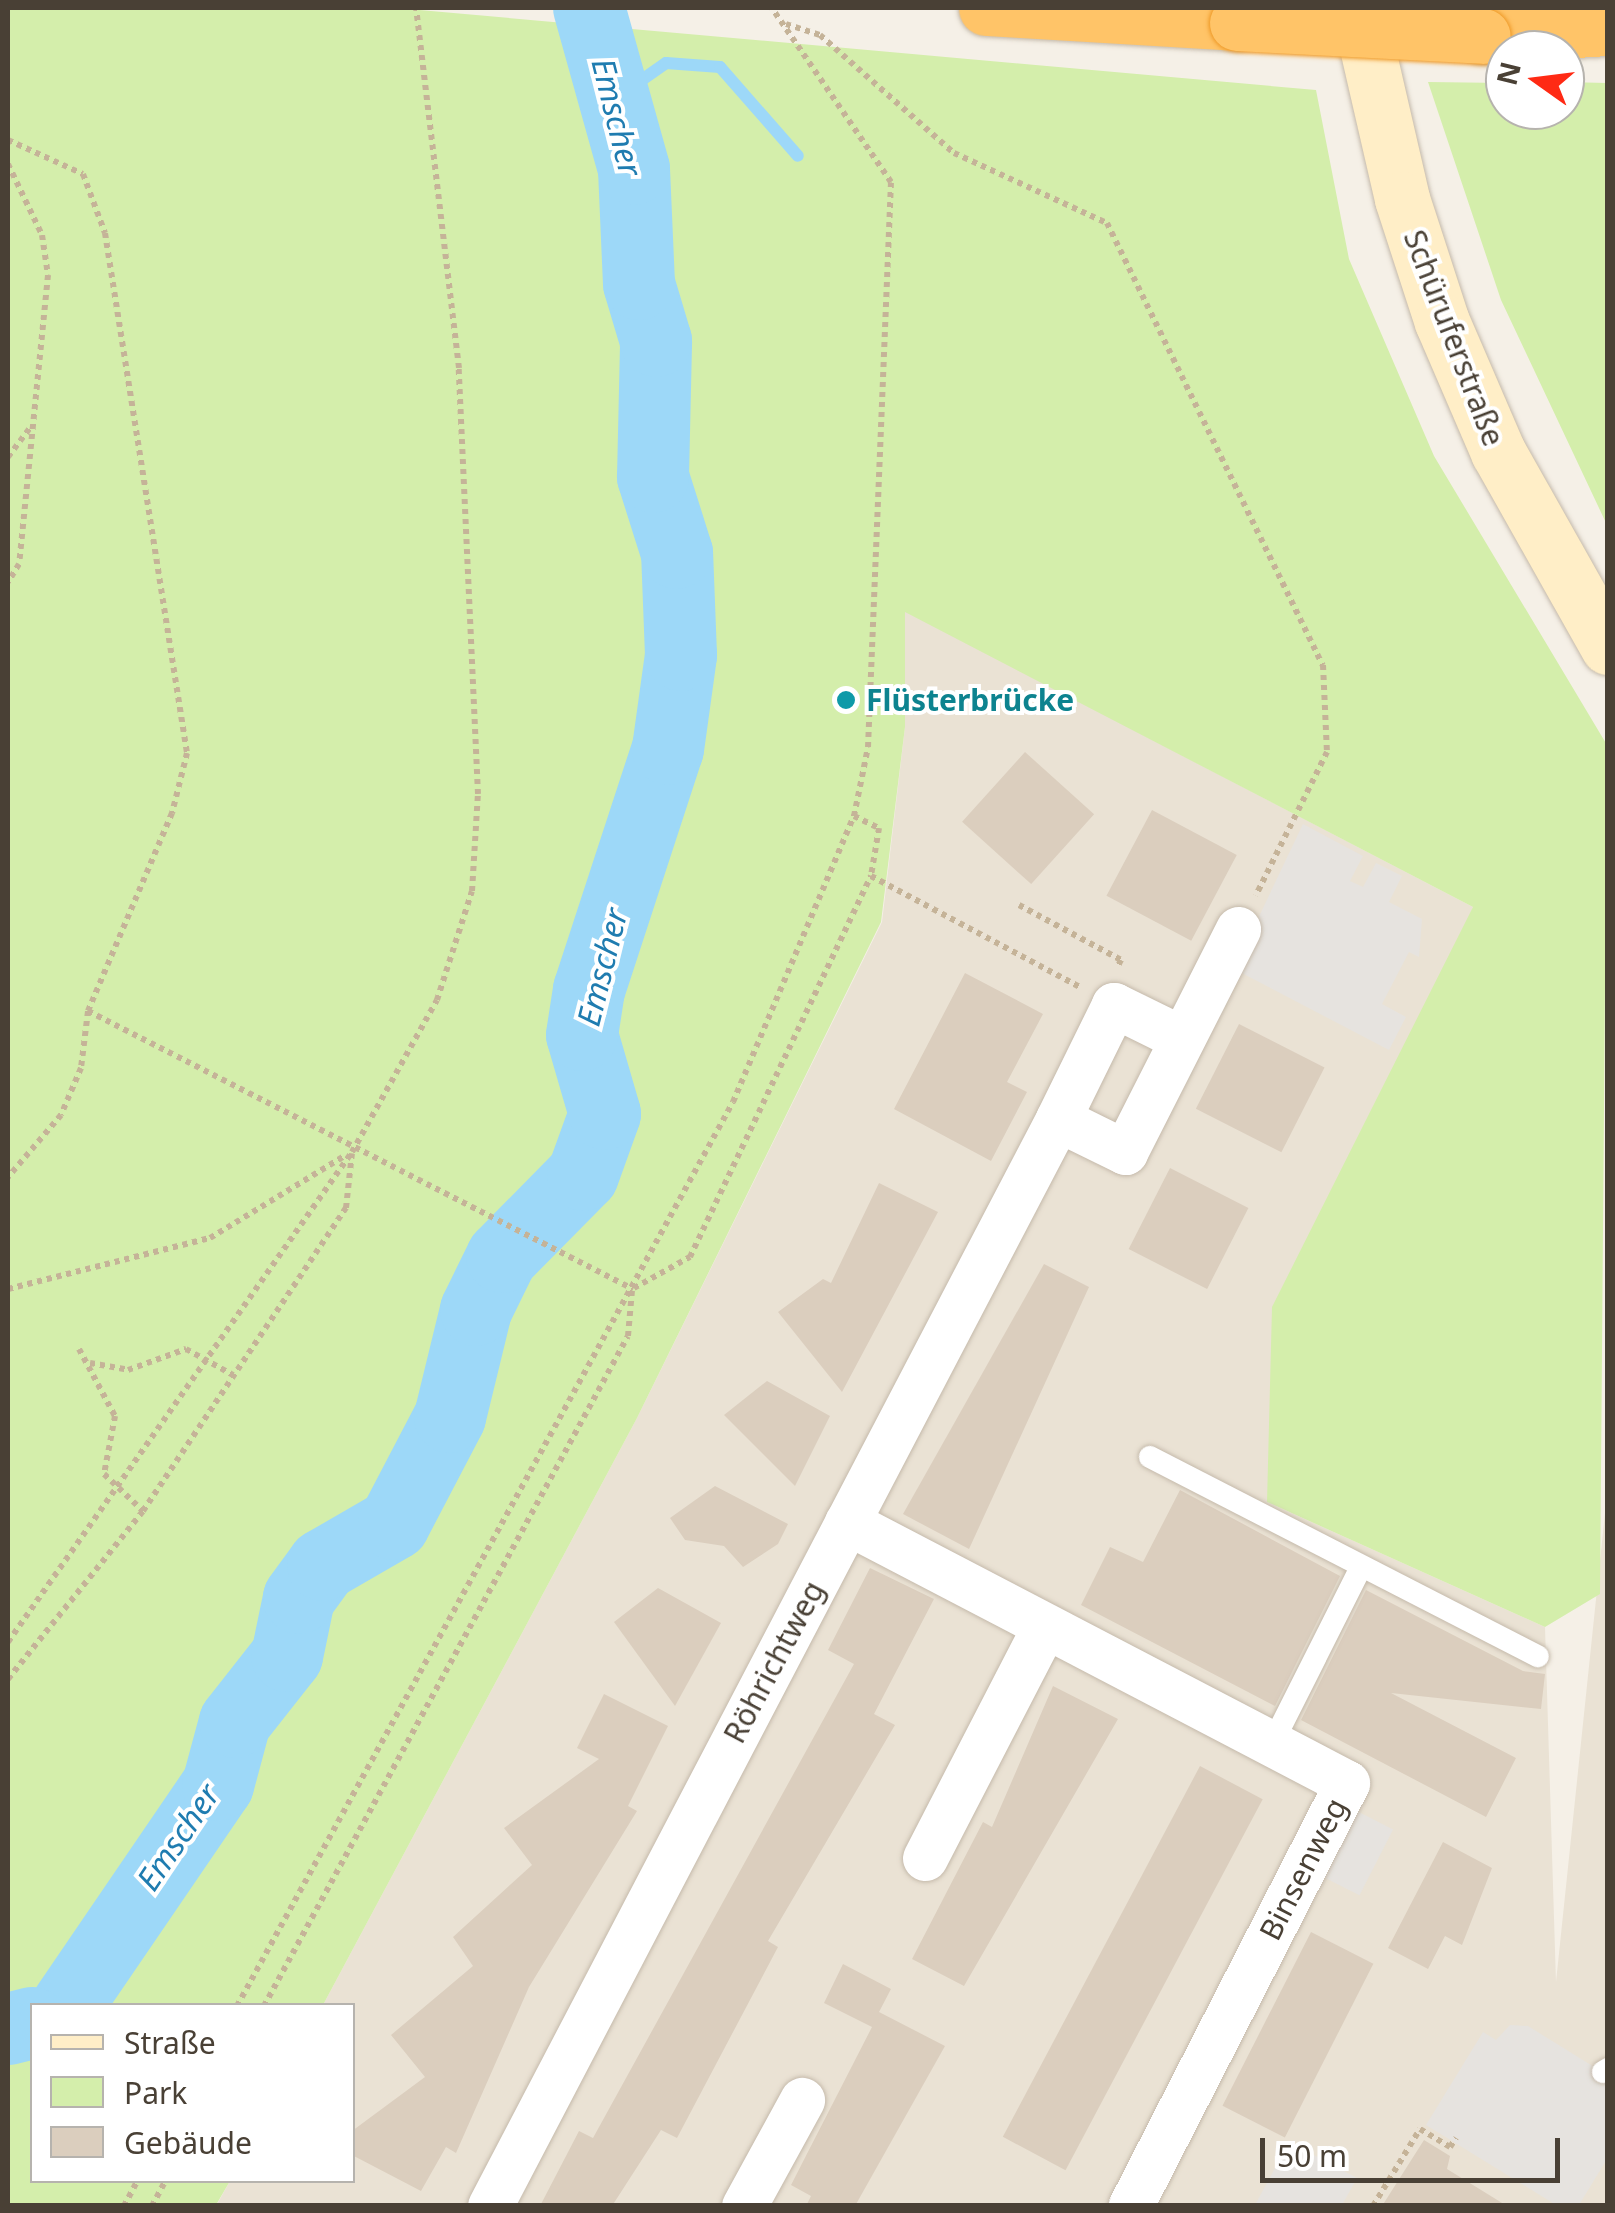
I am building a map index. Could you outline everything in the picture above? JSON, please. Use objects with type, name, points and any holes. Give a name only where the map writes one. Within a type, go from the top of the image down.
[{"type":"highway","points":[[986,8],[1484,36],[1608,28]]},
{"type":"main road","name":"Schüruferstraße","points":[[1358,8],[1402,199],[1442,322],[1498,452],[1608,646]]},
{"type":"street","points":[[1058,1120],[1125,1152],[1238,929]]},
{"type":"street","points":[[1108,1002],[1181,1038]]},
{"type":"street","name":"Röhrichtweg","points":[[490,2206],[1058,1120],[1108,1002]]},
{"type":"street","name":"Binsenweg","points":[[847,1522],[1347,1783],[1131,2206]]},
{"type":"street","points":[[926,1858],[1045,1626]]},
{"type":"street","points":[[744,2206],[802,2100]]},
{"type":"lane","points":[[1150,1457],[1538,1656]]},
{"type":"lane","points":[[1272,1744],[1361,1567]]},
{"type":"path","points":[[8,1642],[121,1491],[352,1152],[437,1000],[472,891],[478,794],[459,368],[416,8]]},
{"type":"path","points":[[238,2003],[734,1102],[854,816],[868,748],[892,182],[772,8]]},
{"type":"path","points":[[785,24],[820,36],[954,153],[1107,223],[1174,348],[1323,665],[1328,703],[1327,752],[1238,929]]},
{"type":"path","points":[[8,140],[83,174],[105,233],[187,753],[172,814],[88,1011],[81,1068],[61,1115],[8,1177]]},
{"type":"path","points":[[8,164],[42,235],[48,275],[19,564],[8,582]]},
{"type":"path","points":[[8,457],[30,427]]},
{"type":"path","points":[[632,1289],[690,1256],[871,876],[880,828],[854,816]]},
{"type":"path","points":[[871,876],[1108,1002],[1121,960],[1019,905]]},
{"type":"path","points":[[88,1011],[314,1122],[352,1152],[632,1289]]},
{"type":"path","points":[[8,1289],[210,1238],[352,1152]]},
{"type":"path","points":[[8,1679],[143,1511],[346,1208],[352,1152]]},
{"type":"path","points":[[266,2003],[628,1336],[632,1289]]},
{"type":"path","points":[[79,1349],[90,1362],[115,1416],[104,1474],[143,1511]]},
{"type":"path","points":[[90,1362],[128,1370],[186,1350],[233,1375]]},
{"type":"path","points":[[1374,2206],[1420,2129],[1450,2147],[1456,2138]]},
{"type":"path","points":[[124,2206],[136,2183]]},
{"type":"path","points":[[152,2206],[164,2183]]},
{"type":"shaded area","points":[[905,611],[1473,907],[1267,1502],[1545,1627],[1556,1982],[1607,1494],[1607,2205],[216,2206],[229,2183],[355,2183],[355,2003],[324,2003],[637,1418],[882,922],[905,727]]},
{"type":"shaded area","points":[[1303,824],[1363,856],[1350,881],[1363,887],[1376,863],[1402,876],[1389,902],[1422,919],[1419,957],[1409,952],[1382,1004],[1406,1017],[1389,1050],[1234,969]]},
{"type":"shaded area","points":[[1353,1809],[1393,1829],[1359,1895],[1319,1875]]},
{"type":"shaded area","points":[[1510,2025],[1528,2026],[1607,2075],[1607,2159],[1579,2205],[1556,2205],[1426,2125],[1483,2032],[1496,2040]]},
{"type":"shaded area","points":[[1289,2142],[1357,2178],[1342,2205],[1255,2205]]},
{"type":"green space","points":[[8,8],[397,8],[1316,90],[1349,259],[1434,456],[1607,745],[1600,1594],[1545,1627],[1267,1502],[1272,1307],[1473,907],[905,612],[905,727],[881,922],[637,1418],[324,2003],[30,2003],[30,2183],[229,2183],[216,2205],[8,2205]]},
{"type":"green space","points":[[1428,82],[1485,83],[1485,130],[1585,130],[1585,82],[1607,83],[1607,525],[1501,300]]},
{"type":"building","points":[[1025,752],[1094,814],[1031,884],[962,822]]},
{"type":"building","points":[[1152,810],[1237,855],[1191,941],[1106,896]]},
{"type":"building","points":[[965,973],[1043,1014],[1007,1082],[1027,1092],[991,1161],[894,1109]]},
{"type":"building","points":[[1239,1024],[1325,1068],[1281,1152],[1196,1109]]},
{"type":"building","points":[[1170,1168],[1248,1208],[1207,1289],[1129,1249]]},
{"type":"building","points":[[879,1183],[938,1212],[842,1392],[778,1312],[823,1279],[831,1283]]},
{"type":"building","points":[[1044,1264],[1089,1287],[969,1549],[903,1514]]},
{"type":"building","points":[[767,1381],[830,1416],[795,1486],[724,1415]]},
{"type":"building","points":[[715,1486],[788,1524],[778,1544],[743,1567],[724,1546],[685,1540],[670,1518]]},
{"type":"building","points":[[1180,1490],[1340,1576],[1275,1706],[1081,1605],[1110,1547],[1143,1562]]},
{"type":"building","points":[[870,1568],[934,1599],[874,1714],[895,1725],[768,1941],[778,1947],[677,2138],[661,2130],[612,2206],[540,2206],[579,2131],[593,2138],[854,1664],[828,1650]]},
{"type":"building","points":[[658,1588],[721,1623],[675,1706],[614,1622]]},
{"type":"building","points":[[1366,1590],[1523,1671],[1545,1674],[1541,1709],[1391,1693],[1516,1758],[1486,1817],[1301,1720]]},
{"type":"building","points":[[1053,1686],[1118,1719],[964,1986],[912,1959],[983,1822],[992,1827]]},
{"type":"building","points":[[604,1694],[668,1726],[628,1806],[637,1811],[529,1987],[456,2153],[446,2147],[421,2191],[355,2157],[355,2129],[425,2077],[391,2035],[473,1966],[453,1937],[532,1865],[504,1828],[599,1759],[577,1748]]},
{"type":"building","points":[[1200,1766],[1263,1799],[1066,2170],[1003,2137]]},
{"type":"building","points":[[1443,1842],[1492,1868],[1462,1945],[1445,1936],[1428,1969],[1388,1948]]},
{"type":"building","points":[[1311,1932],[1373,1964],[1285,2138],[1222,2106]]},
{"type":"building","points":[[843,1964],[891,1989],[879,2012],[945,2046],[855,2206],[806,2206],[811,2196],[791,2185],[872,2027],[824,2003]]},
{"type":"building","points":[[1424,2140],[1450,2156],[1447,2169],[1507,2206],[1382,2206]]},
{"type":"waterway","name":"Emscher","points":[[69,2003],[218,1785],[235,1722],[287,1656],[299,1598],[323,1565],[394,1524],[450,1417],[476,1310],[502,1257],[583,1175],[605,1114],[582,1035],[589,990],[668,749],[681,655],[677,553],[653,477],[656,341],[639,284],[634,169],[589,8]]},
{"type":"waterway","points":[[616,98],[666,63],[720,67],[798,156]]},
{"type":"waterway","name":"Emscher","points":[[8,2029],[30,2024]]},
{"type":"place","name":"Flüsterbrücke","points":[[846,700]]}]
